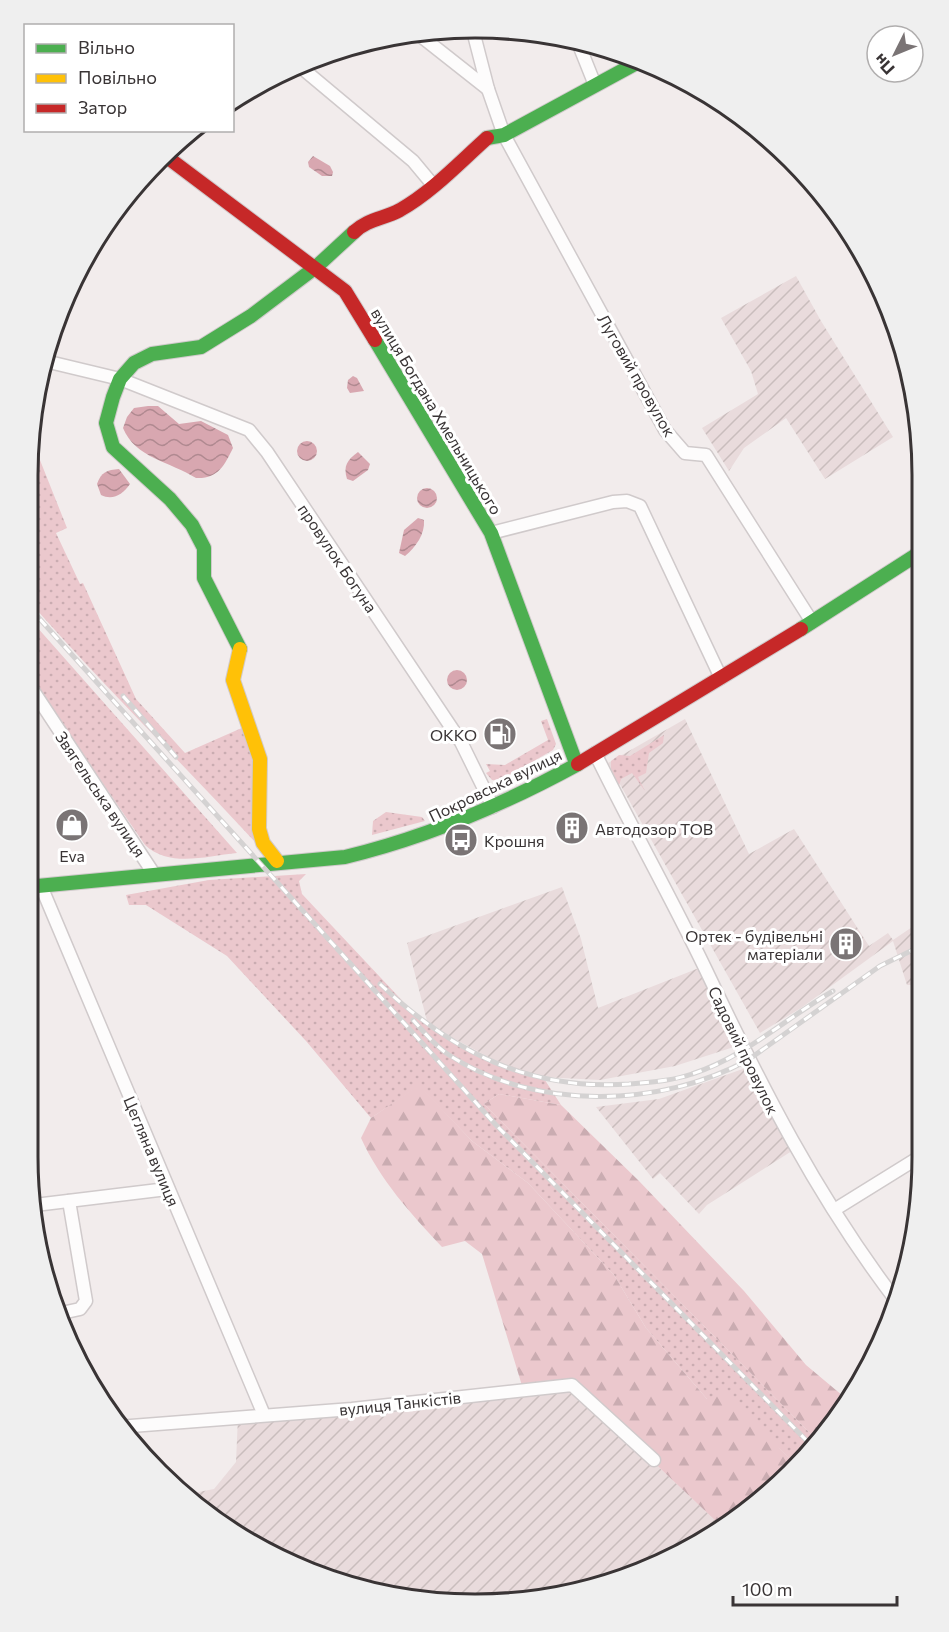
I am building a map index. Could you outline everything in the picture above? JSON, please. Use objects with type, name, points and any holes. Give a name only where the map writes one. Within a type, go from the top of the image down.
[{"type":"main road","points":[[277,861],[263,843],[259,830],[260,759],[233,680],[240,648],[204,578],[204,548],[192,525],[163,493],[112,447],[106,423],[120,379],[134,363],[152,354],[201,347],[251,316],[316,267],[365,222],[399,210],[433,185],[487,138],[504,135],[630,66]]},
{"type":"main road","name":"вулиця Богдана Хмельницького","points":[[171,160],[345,291],[491,533],[576,763]]},
{"type":"main road","name":"Покровська вулиця","points":[[37,886],[277,861],[345,857],[387,849],[428,836],[494,807],[595,753],[812,622],[912,558]]},
{"type":"street","points":[[475,38],[488,89],[504,135]]},
{"type":"street","points":[[426,40],[488,89]]},
{"type":"street","points":[[582,51],[595,85]]},
{"type":"street","points":[[306,72],[412,161],[433,185]]},
{"type":"street","name":"Луговий провулок","points":[[504,135],[665,430],[685,453],[706,455],[812,622]]},
{"type":"street","name":"провулок Богуна","points":[[52,363],[120,379],[249,430],[267,452],[461,742],[494,807]]},
{"type":"street","points":[[491,533],[613,502],[627,501],[640,506],[721,678]]},
{"type":"street","name":"Звягельська вулиця","points":[[37,697],[154,874]]},
{"type":"street","name":"Садовий провулок","points":[[595,753],[704,966],[754,1073],[798,1154],[890,1292]]},
{"type":"street","name":"Цегляна вулиця","points":[[37,893],[264,1415]]},
{"type":"street","points":[[834,1210],[912,1162]]},
{"type":"street","points":[[40,1204],[167,1189]]},
{"type":"street","points":[[66,1312],[80,1309],[86,1301],[69,1201]]},
{"type":"street","name":"вулиця Танкістів","points":[[130,1426],[352,1409],[572,1385],[654,1460]]},
{"type":"shaded area","points":[[796,276],[821,321],[893,437],[825,479],[786,418],[744,448],[729,471],[702,428],[758,394],[751,371],[721,318]]},
{"type":"shaded area","points":[[685,719],[749,854],[794,829],[869,946],[888,933],[893,940],[912,927],[912,985],[907,985],[893,941],[801,1008],[760,1033],[608,763]]},
{"type":"shaded area","points":[[562,887],[581,939],[598,1008],[704,966],[740,1045],[675,1066],[600,1080],[542,1077],[496,1061],[447,1035],[427,1021],[407,943]]},
{"type":"shaded area","points":[[751,1066],[795,1149],[707,1205],[699,1214],[660,1173],[653,1179],[596,1107],[659,1099]]},
{"type":"shaded area","points":[[572,1385],[716,1521],[693,1536],[642,1561],[588,1580],[532,1591],[503,1594],[446,1594],[361,1580],[307,1561],[256,1536],[194,1493],[214,1489],[236,1462],[238,1417]]},
{"type":"green space","points":[[38,454],[67,528],[56,533],[80,584],[83,583],[136,699],[185,753],[244,727],[258,772],[257,844],[37,610]]},
{"type":"green space","points":[[37,627],[237,853],[189,859],[177,858],[155,852],[145,845],[37,687]]},
{"type":"green space","points":[[547,719],[556,744],[553,750],[499,781],[492,780],[486,773],[490,771],[486,764],[505,765],[548,740],[541,721]]},
{"type":"green space","points":[[664,735],[663,743],[649,753],[646,773],[638,777],[645,791],[632,773],[621,779],[619,786],[611,769],[611,761],[619,755],[630,756]]},
{"type":"green space","points":[[386,812],[422,817],[425,821],[372,835],[373,821]]},
{"type":"green space","points":[[306,874],[299,881],[302,894],[411,1010],[450,1038],[496,1061],[543,1077],[561,1105],[499,1094],[484,1104],[812,1435],[791,1460],[780,1449],[707,1399],[646,1328],[614,1275],[528,1183],[472,1141],[419,1086],[371,1118],[306,1041],[227,956],[146,905],[129,905],[126,895],[209,880]]},
{"type":"green space","points":[[419,1085],[472,1141],[528,1183],[614,1275],[646,1328],[707,1399],[723,1391],[791,1460],[763,1486],[716,1521],[572,1385],[523,1389],[482,1254],[465,1241],[442,1247],[408,1209],[377,1168],[361,1138],[371,1118]]},
{"type":"green space","points":[[499,1094],[561,1105],[639,1181],[744,1291],[806,1365],[841,1395],[812,1435],[484,1104]]},
{"type":"water","points":[[313,156],[330,166],[332,176],[322,176],[309,167],[308,162]]},
{"type":"water","points":[[353,376],[357,378],[364,391],[350,393],[347,388],[348,380]]},
{"type":"water","points":[[158,406],[179,424],[201,421],[228,435],[233,448],[227,460],[215,474],[196,478],[145,453],[136,446],[123,428],[134,408]]},
{"type":"water","points":[[307,441],[314,444],[317,451],[314,458],[307,461],[300,458],[297,451],[300,444]]},
{"type":"water","points":[[358,452],[370,464],[368,470],[353,481],[347,479],[346,467]]},
{"type":"water","points":[[119,469],[130,484],[117,496],[101,495],[97,484],[100,477],[108,471]]},
{"type":"water","points":[[427,488],[434,491],[437,498],[434,505],[427,508],[420,505],[417,498],[420,491]]},
{"type":"water","points":[[418,518],[424,520],[421,535],[413,549],[405,556],[399,553],[404,530]]},
{"type":"water","points":[[457,670],[464,673],[467,680],[464,687],[457,690],[450,687],[447,680],[450,673]]},
{"type":"railway","points":[[37,616],[496,1125],[807,1441]]},
{"type":"railway","points":[[123,696],[176,757]]},
{"type":"railway","points":[[413,1020],[434,1043],[449,1055],[483,1073],[520,1086],[558,1094],[598,1097],[637,1094],[676,1087],[713,1076],[748,1060],[880,966],[912,950]]},
{"type":"railway","points":[[380,984],[435,1029],[494,1062],[558,1081],[593,1085],[669,1080],[711,1067],[748,1047],[833,991]]},
{"type":"traffic: fast","points":[[487,138],[504,135],[630,67]]},
{"type":"traffic: fast","points":[[240,649],[204,578],[204,548],[192,525],[170,499],[113,447],[106,423],[113,397],[120,379],[134,363],[152,354],[201,347],[251,316],[316,267],[354,232]]},
{"type":"traffic: fast","points":[[375,340],[491,533],[576,763]]},
{"type":"traffic: fast","points":[[801,629],[912,558]]},
{"type":"traffic: fast","points":[[37,886],[345,857],[435,830],[522,793],[578,764]]},
{"type":"traffic: slow","points":[[240,649],[233,680],[260,759],[259,829],[263,843],[277,861]]},
{"type":"traffic: jam","points":[[354,232],[365,224],[412,203],[487,138]]},
{"type":"traffic: jam","points":[[171,160],[345,291],[375,340]]},
{"type":"traffic: jam","points":[[578,764],[801,629]]},
{"type":"place","name":"ОККО","points":[[500,734]]},
{"type":"place","name":"Eva","points":[[72,825]]},
{"type":"place","name":"Автодозор ТОВ","points":[[572,828]]},
{"type":"place","name":"Крошня","points":[[461,840]]},
{"type":"place","name":"Ортек - будівельні матеріали","points":[[846,944]]}]
